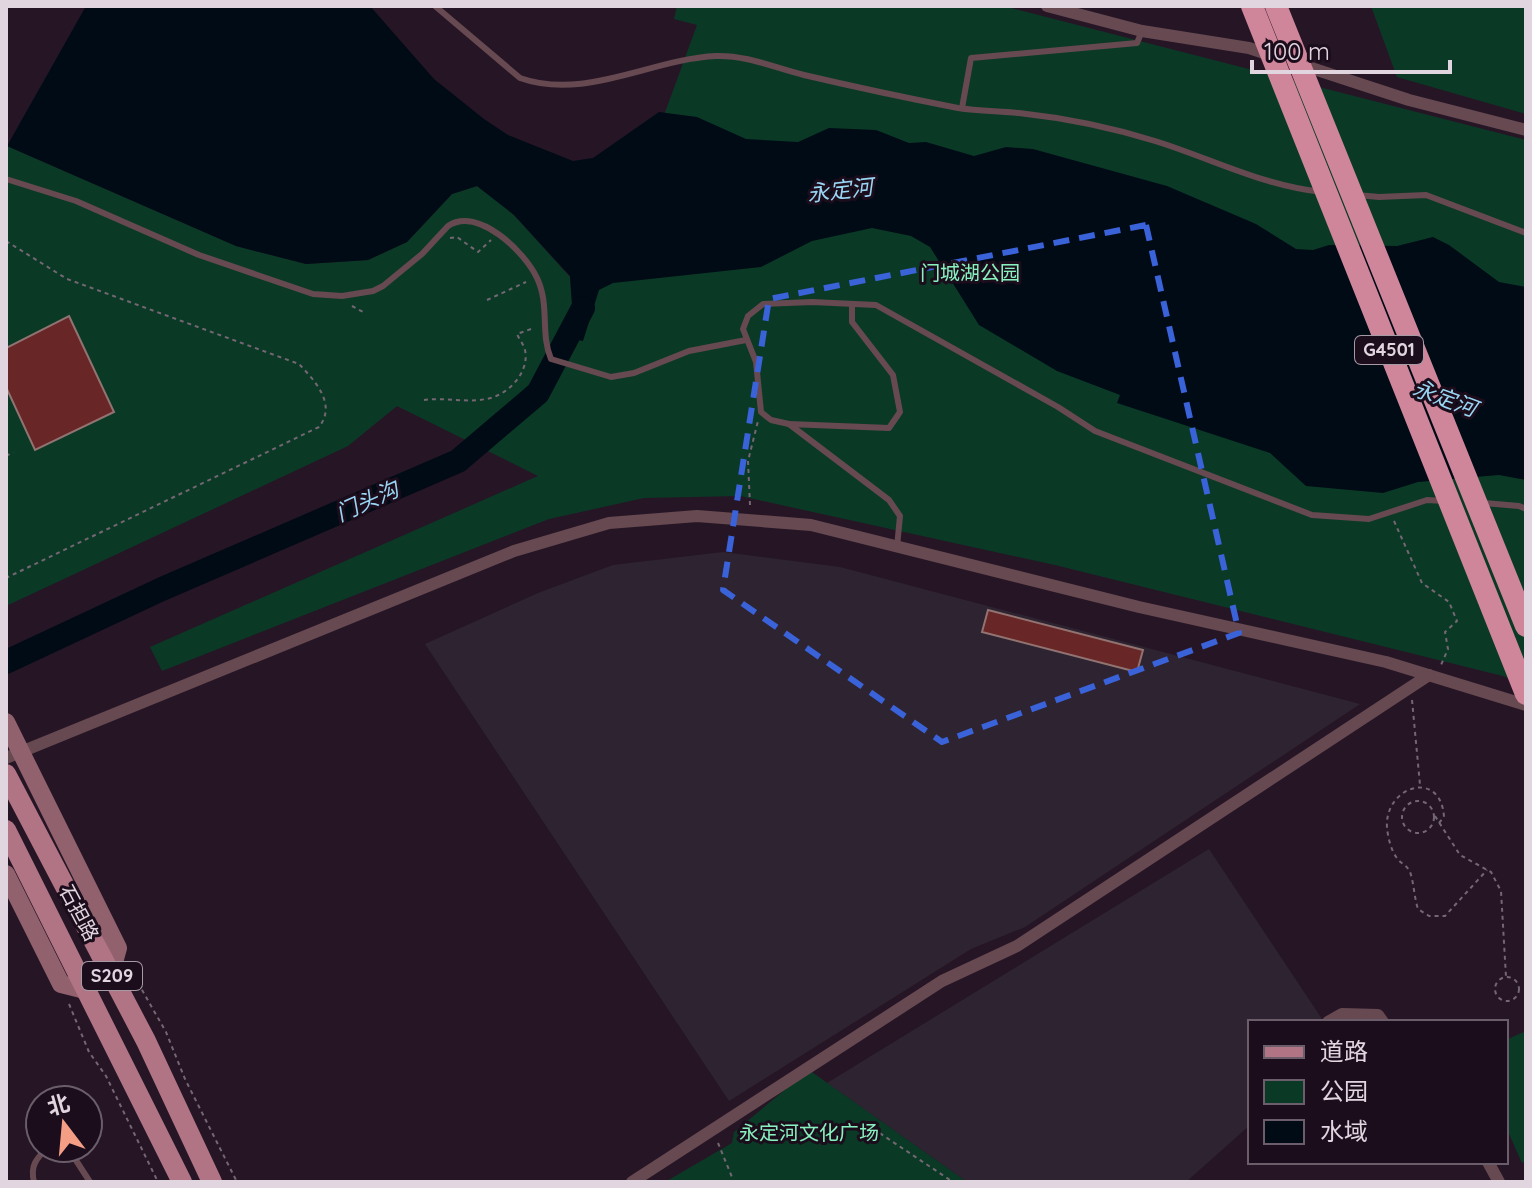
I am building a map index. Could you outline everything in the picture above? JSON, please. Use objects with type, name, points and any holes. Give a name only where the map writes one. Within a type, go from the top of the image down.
[{"type":"highway","name":"G4501","points":[[1252,6],[1526,694]]},
{"type":"highway","name":"G4501","points":[[1276,6],[1526,626]]},
{"type":"main road","name":"石担路","points":[[6,774],[146,1041],[212,1182]]},
{"type":"main road","name":"石担路","points":[[6,830],[182,1182]]},
{"type":"street","points":[[1047,6],[1142,31],[1249,48],[1409,100],[1526,130]]},
{"type":"street","points":[[14,755],[514,551],[609,523],[697,516],[811,525],[1139,607],[1386,662],[1526,705]]},
{"type":"street","points":[[632,1182],[942,981],[1017,946],[1411,686],[1432,676]]},
{"type":"street","points":[[6,722],[14,755],[118,948],[111,973]]},
{"type":"street","points":[[6,874],[61,984],[85,990]]},
{"type":"street","points":[[1332,1020],[1342,1014],[1378,1015],[1382,1020]]},
{"type":"street","points":[[1489,1164],[1499,1182]]},
{"type":"lane","points":[[435,6],[520,78],[537,84],[563,87],[715,56],[742,58],[962,108],[1097,124],[1158,142],[1252,177],[1304,190],[1334,193]]},
{"type":"lane","points":[[962,108],[971,58],[1137,43],[1142,31]]},
{"type":"lane","points":[[6,179],[76,201],[199,255],[313,294],[342,296],[373,291],[400,274],[457,220],[470,220],[497,234],[537,277],[546,313],[547,349],[551,359],[611,377],[634,373],[689,351],[746,340]]},
{"type":"lane","points":[[1349,195],[1426,195],[1526,233]]},
{"type":"lane","points":[[852,304],[852,322],[893,375],[900,412],[889,428],[789,424],[771,420],[761,412],[756,362],[743,329],[748,316],[763,304],[812,302],[876,305],[1095,431],[1312,515],[1369,519],[1427,500],[1458,502]]},
{"type":"lane","points":[[789,424],[889,500],[900,516],[897,547]]},
{"type":"lane","points":[[1473,503],[1526,509]]},
{"type":"lane","points":[[78,1164],[90,1182]]},
{"type":"path","points":[[436,239],[457,237],[478,252],[497,234]]},
{"type":"path","points":[[6,241],[67,279],[299,364],[317,383],[326,403],[325,418],[319,427],[6,578]]},
{"type":"path","points":[[487,300],[537,277]]},
{"type":"path","points":[[424,400],[440,397],[487,399],[508,389],[525,369],[525,349],[517,334],[546,324]]},
{"type":"path","points":[[753,521],[748,492],[748,461],[761,412]]},
{"type":"path","points":[[6,456],[13,452]]},
{"type":"path","points":[[1391,513],[1422,583],[1449,602],[1457,621],[1445,632],[1448,649],[1432,676]]},
{"type":"path","points":[[1411,686],[1420,786]]},
{"type":"path","points":[[1439,823],[1444,817],[1443,804],[1433,792],[1420,786],[1403,790],[1387,824],[1396,857],[1408,868],[1418,909],[1429,916],[1445,916],[1487,870]]},
{"type":"path","points":[[1435,816],[1432,826],[1418,833],[1408,830],[1402,816],[1410,803],[1421,801],[1430,806],[1460,855],[1491,872],[1501,891],[1506,977]]},
{"type":"path","name":"石担路","points":[[118,948],[166,1032],[185,1079],[237,1182]]},
{"type":"path","points":[[1518,986],[1518,994],[1513,1000],[1506,1001],[1499,999],[1495,988],[1498,981],[1506,977],[1526,988]]},
{"type":"path","points":[[61,984],[89,1052],[106,1076],[158,1182]]},
{"type":"path","points":[[842,1125],[869,1126],[953,1182]]},
{"type":"path","points":[[712,1129],[734,1182]]},
{"type":"highlighted area","points":[[1146,225],[1239,633],[942,742],[723,590],[769,299]]},
{"type":"shaded area","points":[[723,552],[840,567],[1360,704],[1025,927],[971,949],[729,1101],[425,644],[538,593],[613,565]]},
{"type":"shaded area","points":[[1209,849],[1323,1020],[1248,1020],[1248,1127],[1186,1182],[967,1182],[827,1083]]},
{"type":"green space","name":"门城湖公园","points":[[677,6],[1003,6],[1526,140],[1526,685],[1503,676],[1055,565],[740,496],[644,498],[549,519],[162,671],[150,647],[538,476],[397,406],[348,446],[6,606],[7,146],[236,246],[306,264],[368,260],[407,242],[452,194],[477,186],[514,215],[570,277],[572,304],[562,327],[609,266],[697,25],[674,19]]},
{"type":"green space","points":[[1371,6],[1526,6],[1526,114],[1397,77]]},
{"type":"green space","points":[[1526,1031],[1526,1161],[1522,1163],[1508,1132],[1508,1039]]},
{"type":"green space","name":"永定河文化广场","points":[[809,1070],[967,1182],[665,1182],[732,1143],[734,1132]]},
{"type":"water","name":"永定河","points":[[86,6],[370,6],[434,79],[484,119],[508,135],[573,161],[593,158],[659,112],[697,117],[746,139],[798,142],[829,128],[876,130],[909,143],[926,142],[974,156],[1006,147],[1033,149],[1167,186],[1256,224],[1296,249],[1313,250],[1329,245],[1397,246],[1433,237],[1449,245],[1499,282],[1526,287],[1526,480],[1499,475],[1418,482],[1383,493],[1306,486],[1270,453],[1117,403],[1120,395],[1057,371],[979,325],[930,247],[911,236],[872,228],[812,241],[761,267],[613,283],[599,290],[583,341],[560,332],[572,304],[570,276],[514,215],[477,186],[452,194],[407,242],[368,260],[306,264],[236,246],[7,146]]},
{"type":"building","points":[[69,316],[114,412],[35,450],[6,387],[6,348]]},
{"type":"building","points":[[988,610],[1143,650],[1137,672],[982,632]]},
{"type":"waterway","name":"门头沟","points":[[6,662],[162,589],[458,461],[538,393],[583,308]]}]
